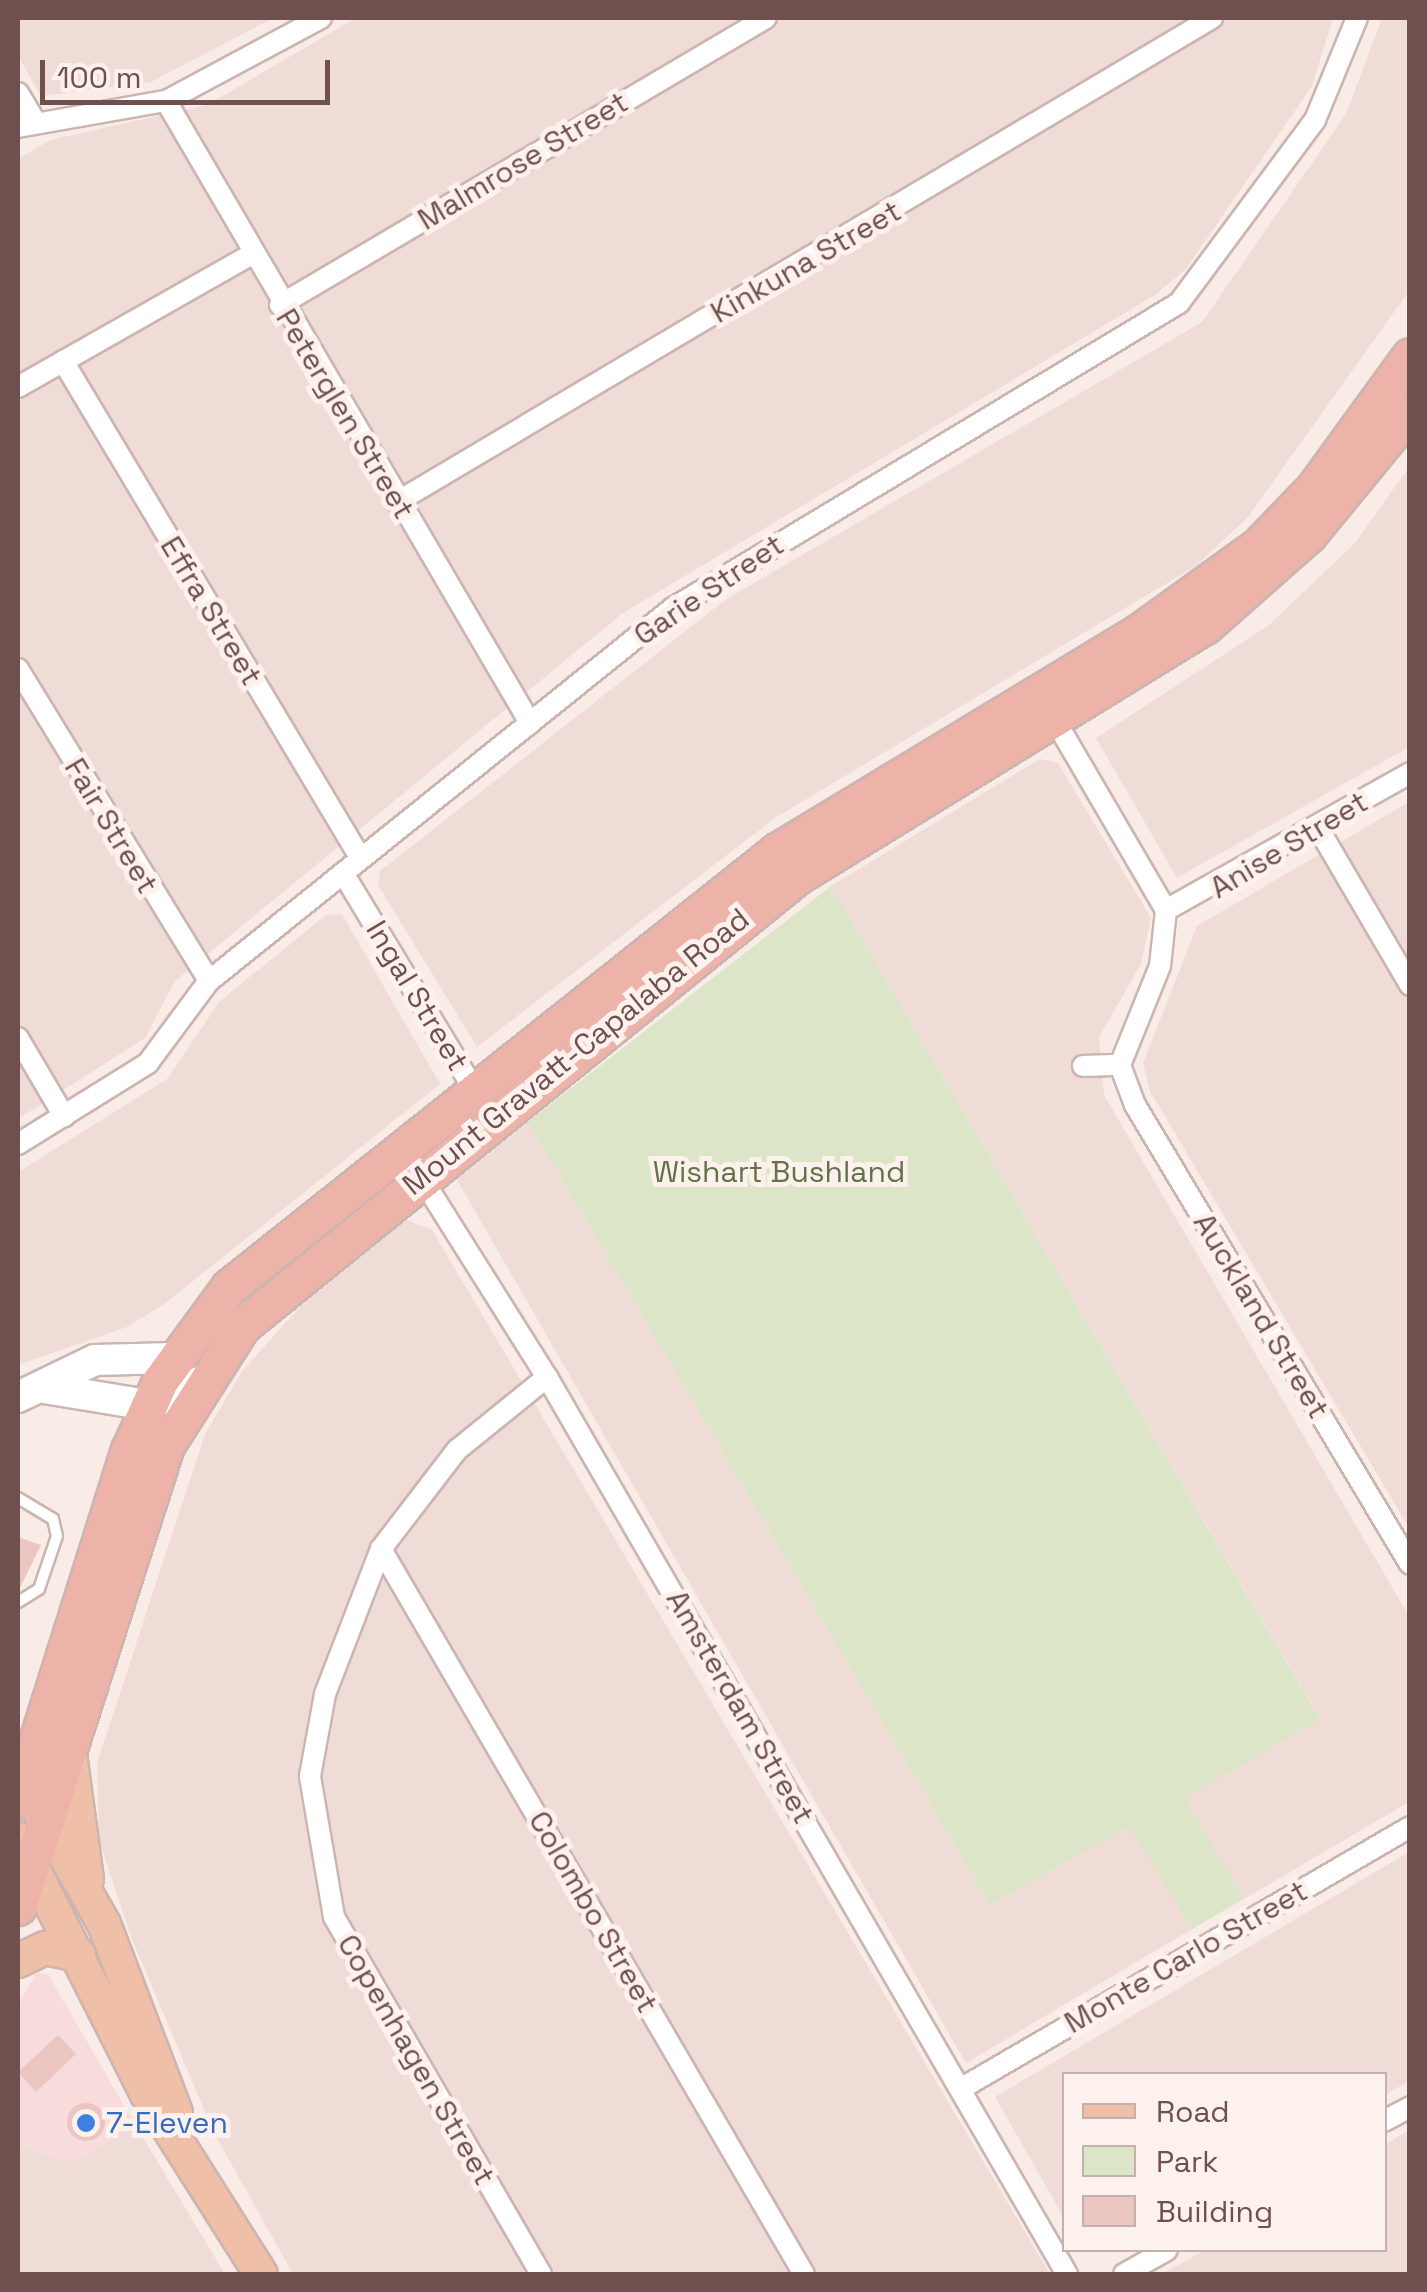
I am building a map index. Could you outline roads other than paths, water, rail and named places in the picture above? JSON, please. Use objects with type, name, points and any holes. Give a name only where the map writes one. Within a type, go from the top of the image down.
[{"type":"highway","name":"Mount Gravatt-Capalaba Road","points":[[1047,706],[1258,546],[1314,488],[1410,356]]},
{"type":"highway","name":"Mount Gravatt-Capalaba Road","points":[[18,1907],[25,1813],[51,1695],[148,1405],[280,1288],[412,1160],[483,1104],[777,851],[1047,706],[1250,590],[1320,522],[1410,411]]},
{"type":"highway","name":"Mount Gravatt-Capalaba Road","points":[[25,1813],[69,1746],[186,1370]]},
{"type":"main road","points":[[31,1392],[95,1360],[186,1370]]},
{"type":"main road","points":[[31,1392],[148,1405]]},
{"type":"main road","points":[[18,1722],[51,1695]]},
{"type":"main road","points":[[69,1746],[88,1889],[194,2164]]},
{"type":"main road","points":[[25,1813],[88,1889]]},
{"type":"main road","points":[[25,1813],[80,1954],[147,2094],[261,2274]]},
{"type":"main road","points":[[18,1960],[46,1948],[80,1954]]},
{"type":"street","points":[[18,93],[25,123],[166,102],[322,18]]},
{"type":"street","name":"Malmrose Street","points":[[280,305],[766,18]]},
{"type":"street","name":"Kinkuna Street","points":[[396,502],[1212,18]]},
{"type":"street","name":"Garie Street","points":[[18,1144],[148,1063],[209,981],[711,582],[1179,303],[1315,120],[1357,18]]},
{"type":"street","name":"Peterglen Street","points":[[166,102],[250,256],[530,724]]},
{"type":"street","points":[[18,387],[250,256]]},
{"type":"street","name":"Effra Street","points":[[63,361],[361,859]]},
{"type":"street","name":"Fair Street","points":[[18,669],[209,981]]},
{"type":"street","points":[[1047,706],[1166,910],[1160,966],[1120,1065],[1083,1066]]},
{"type":"street","name":"Anise Street","points":[[1166,910],[1410,774]]},
{"type":"street","points":[[1318,828],[1410,984]]},
{"type":"street","name":"Ingal Street","points":[[343,873],[483,1104]]},
{"type":"street","points":[[18,1038],[64,1116]]},
{"type":"street","name":"Auckland Street","points":[[1120,1065],[1410,1564]]},
{"type":"street","name":"Amsterdam Street","points":[[412,1160],[547,1377],[1068,2274]]},
{"type":"street","name":"Copenhagen Street","points":[[541,2274],[357,1965],[321,1869],[315,1733],[381,1549],[457,1450],[547,1377]]},
{"type":"street","name":"Colombo Street","points":[[381,1549],[804,2274]]},
{"type":"street","name":"Monte Carlo Street","points":[[962,2088],[1410,1827]]},
{"type":"street","points":[[1387,2119],[1410,2107]]},
{"type":"street","points":[[1124,2274],[1162,2252]]},
{"type":"lane","points":[[18,1498],[45,1511],[56,1536],[39,1589],[18,1602]]},
{"type":"place","name":"7-Eleven","points":[[86,2123]]},
{"type":"park label","name":"Wishart Bushland","points":[[779,1172]]}]
